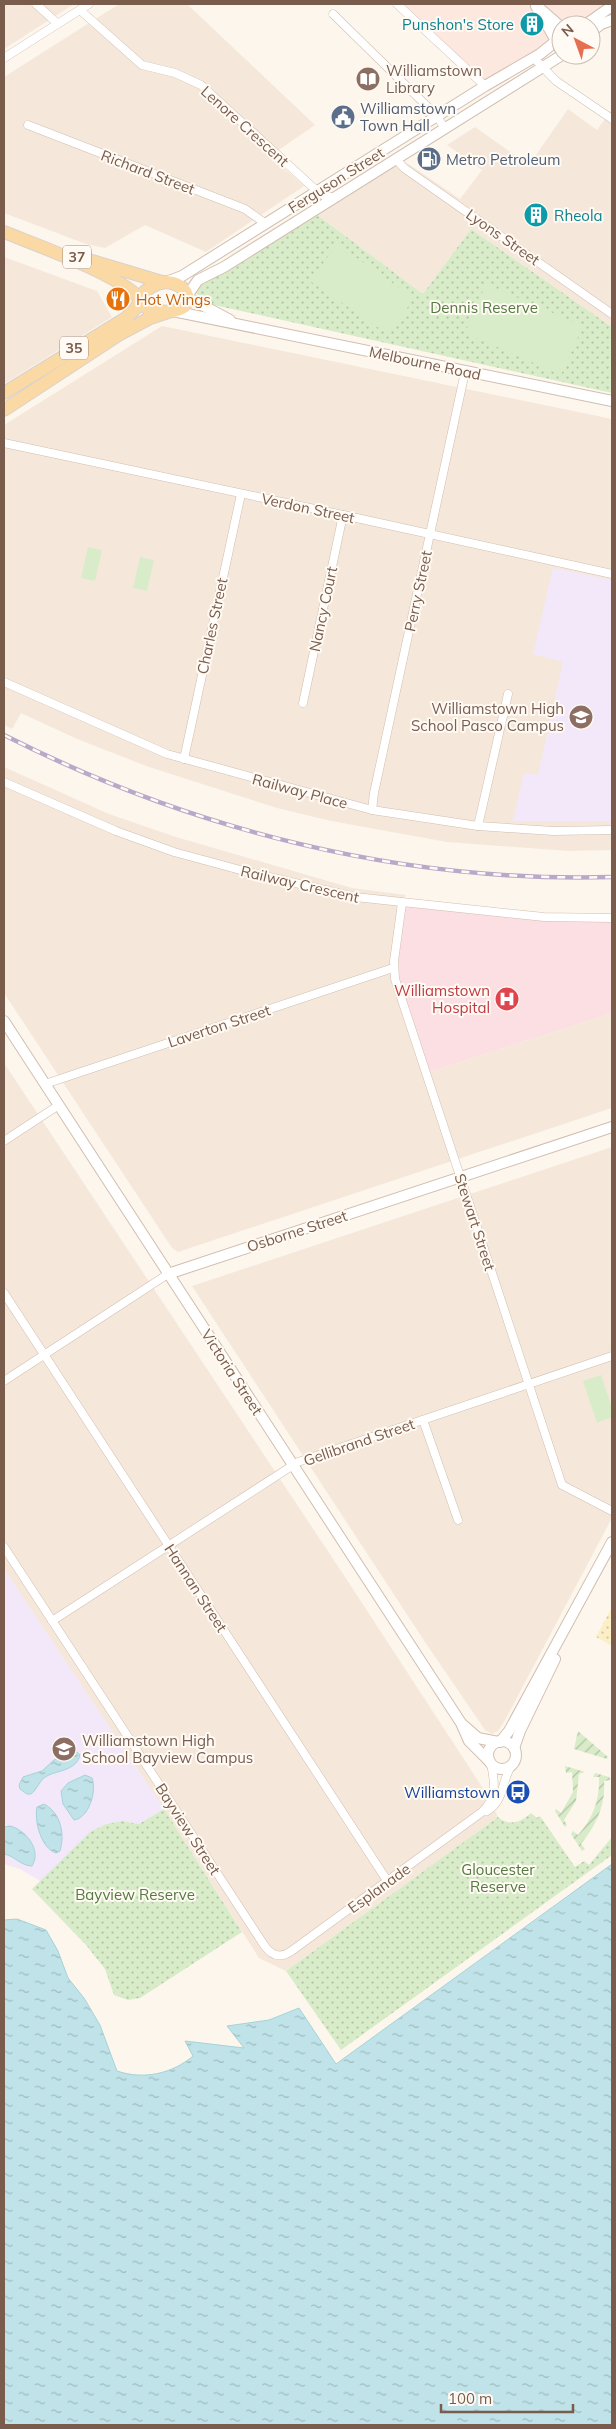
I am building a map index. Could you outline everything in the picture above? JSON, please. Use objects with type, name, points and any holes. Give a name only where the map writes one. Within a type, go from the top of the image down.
[{"type":"main road","name":"37","points":[[4,232],[120,283],[139,299]]},
{"type":"main road","name":"37","points":[[37,245],[164,282]]},
{"type":"main road","points":[[164,282],[178,284],[187,296]]},
{"type":"main road","name":"35","points":[[4,393],[126,318],[136,308],[139,299],[147,290],[164,282]]},
{"type":"main road","name":"35","points":[[4,410],[120,334],[150,318],[185,306],[187,296]]},
{"type":"main road","points":[[139,299],[153,310],[170,312]]},
{"type":"street","points":[[36,4],[58,24]]},
{"type":"street","points":[[4,58],[89,4]]},
{"type":"street","points":[[397,4],[486,86]]},
{"type":"street","name":"35","points":[[535,5],[551,19]]},
{"type":"street","name":"35","points":[[535,5],[551,29]]},
{"type":"street","points":[[599,15],[612,6]]},
{"type":"street","name":"Lenore Crescent","points":[[80,10],[142,64],[175,73],[201,85],[318,192],[326,197],[334,197]]},
{"type":"street","points":[[333,14],[437,116],[445,129]]},
{"type":"street","name":"Ferguson Street","points":[[164,282],[182,276],[437,116],[534,58],[551,43]]},
{"type":"street","points":[[534,58],[562,86],[612,119]]},
{"type":"street","name":"Ferguson Street","points":[[187,296],[198,280],[224,267],[551,61]]},
{"type":"street","name":"Richard Street","points":[[28,126],[245,209],[266,224]]},
{"type":"street","name":"Lyons Street","points":[[396,159],[404,168],[612,314]]},
{"type":"street","name":"Melbourne Road","points":[[187,296],[238,324]]},
{"type":"street","name":"Melbourne Road","points":[[170,312],[238,324],[612,401]]},
{"type":"street","name":"Perry Street","points":[[372,810],[465,372]]},
{"type":"street","name":"Verdon Street","points":[[4,443],[343,514],[612,574]]},
{"type":"street","name":"Charles Street","points":[[184,759],[241,494]]},
{"type":"street","name":"Nancy Court","points":[[303,703],[343,514]]},
{"type":"street","name":"Railway Place","points":[[4,682],[142,744],[184,759],[372,810],[478,826],[553,831],[612,830]]},
{"type":"street","points":[[478,826],[508,694]]},
{"type":"street","name":"Railway Crescent","points":[[4,782],[116,831],[174,852],[308,887],[360,898],[402,903],[544,917],[612,918]]},
{"type":"street","name":"Stewart Street","points":[[402,903],[393,968],[562,1485],[612,1510]]},
{"type":"street","name":"Laverton Street","points":[[44,1084],[393,968]]},
{"type":"street","name":"Victoria Street","points":[[4,1021],[461,1723],[469,1741],[491,1763]]},
{"type":"street","points":[[4,1141],[59,1106]]},
{"type":"street","name":"Osborne Street","points":[[4,1381],[168,1274],[612,1127]]},
{"type":"street","name":"Hannan Street","points":[[4,1293],[388,1882]]},
{"type":"street","name":"Gellibrand Street","points":[[52,1621],[293,1465],[612,1356]]},
{"type":"street","points":[[424,1420],[458,1520]]},
{"type":"street","points":[[512,1765],[503,1770],[491,1763],[490,1749],[499,1742],[514,1722],[566,1630],[612,1542]]},
{"type":"street","name":"Bayview Street","points":[[4,1547],[266,1949],[276,1956]]},
{"type":"street","points":[[499,1799],[504,1778],[516,1758],[514,1748],[520,1731],[543,1687],[566,1630]]},
{"type":"street","points":[[514,1722],[525,1711],[538,1687],[543,1687]]},
{"type":"street","name":"Victoria Street","points":[[461,1723],[478,1738],[499,1742]]},
{"type":"street","points":[[499,1742],[508,1742],[514,1748]]},
{"type":"street","name":"Esplanade","points":[[276,1956],[290,1952],[479,1815],[491,1803],[494,1786],[491,1763]]},
{"type":"street","points":[[494,1786],[499,1799]]},
{"type":"street","name":"Esplanade","points":[[479,1815],[491,1809],[499,1799]]},
{"type":"shaded area","points":[[4,4],[74,4],[4,49]]},
{"type":"shaded area","points":[[119,4],[187,4],[315,125],[270,156],[304,186],[206,252],[145,225],[105,248],[86,244],[4,213],[4,77]]},
{"type":"shaded area","points":[[401,4],[608,4],[591,15],[551,15],[551,40],[486,82]]},
{"type":"shaded area","points":[[568,109],[597,130],[612,109],[612,327],[471,229],[423,294],[316,214],[404,161],[460,199],[482,170],[447,145],[475,127],[529,165]]},
{"type":"shaded area","points":[[4,257],[97,291],[112,317],[4,384]]},
{"type":"shaded area","points":[[162,326],[612,419],[612,850],[569,851],[447,842],[331,821],[277,808],[149,767],[77,739],[21,713],[12,729],[4,725],[4,425]]},
{"type":"shaded area","name":"Williamstown High School Pasco Campus","points":[[553,568],[612,580],[612,821],[513,821],[524,773],[538,775],[563,662],[533,654]]},
{"type":"shaded area","points":[[4,767],[109,814],[176,837],[352,888],[406,895],[402,903],[426,1073],[612,1013],[612,1108],[178,1252],[172,1248],[4,993]]},
{"type":"shaded area","name":"Williamstown Hospital","points":[[402,903],[544,917],[612,918],[612,1013],[426,1073],[395,979]]},
{"type":"shaded area","points":[[4,1063],[349,1583],[488,1796],[498,1817],[286,1971],[259,1958],[164,1809],[4,1569]]},
{"type":"shaded area","points":[[612,1147],[612,1518],[504,1722],[498,1731],[492,1734],[485,1730],[425,1642],[192,1286]]},
{"type":"shaded area","name":"Williamstown High School Bayview Campus","points":[[4,1569],[164,1809],[139,1824],[122,1821],[106,1824],[90,1832],[42,1882],[20,1869],[4,1864]]},
{"type":"green space","name":"Dennis Reserve","points":[[316,214],[423,294],[471,229],[612,327],[612,393],[214,305],[195,293],[198,287]]},
{"type":"green space","points":[[337,244],[414,298],[389,335],[310,281]]},
{"type":"green space","points":[[486,284],[583,326],[561,375],[465,333]]},
{"type":"green space","points":[[88,547],[102,550],[95,581],[81,578]]},
{"type":"green space","points":[[140,557],[154,560],[147,591],[133,588]]},
{"type":"green space","points":[[601,1375],[612,1408],[612,1417],[597,1423],[583,1381]]},
{"type":"green space","points":[[578,1731],[608,1757],[607,1759],[574,1749]]},
{"type":"green space","points":[[565,1766],[585,1772],[579,1774],[576,1801],[564,1820],[567,1825],[565,1827],[555,1811],[556,1809],[561,1813],[573,1792],[572,1772],[566,1773]]},
{"type":"green space","points":[[595,1773],[609,1777],[611,1780],[604,1781],[602,1807],[591,1830],[581,1844],[585,1849],[582,1851],[571,1834],[573,1831],[578,1835],[592,1815],[597,1801],[599,1785],[599,1777],[593,1777]]},
{"type":"green space","name":"Bayview Reserve","points":[[164,1809],[242,1932],[140,1998],[128,2000],[114,1995],[105,1969],[86,1945],[32,1889],[90,1832],[106,1824],[122,1821],[139,1824]]},
{"type":"green space","name":"Gloucester Reserve","points":[[531,1813],[537,1818],[540,1816],[575,1867],[584,1861],[589,1865],[612,1837],[612,1855],[341,2050],[286,1971],[498,1817],[511,1823],[523,1819]]},
{"type":"sand","points":[[612,1607],[612,1646],[596,1637]]},
{"type":"water","points":[[72,1752],[77,1752],[80,1755],[71,1767],[44,1778],[31,1794],[27,1794],[20,1789],[19,1785],[23,1777],[42,1771],[54,1760]]},
{"type":"water","points":[[85,1775],[92,1778],[92,1796],[88,1809],[79,1818],[74,1820],[63,1804],[61,1791],[68,1783]]},
{"type":"water","points":[[44,1804],[58,1818],[62,1831],[60,1851],[56,1853],[46,1846],[38,1826],[37,1807]]},
{"type":"water","points":[[10,1826],[22,1832],[31,1841],[35,1854],[32,1866],[28,1866],[4,1854],[4,1827]]},
{"type":"water","points":[[612,1864],[612,2425],[4,2425],[4,1920],[17,1919],[46,1930],[58,1951],[68,1978],[84,1998],[100,2025],[117,2071],[127,2074],[147,2075],[167,2071],[193,2056],[185,2041],[244,2048],[227,2026],[269,2020],[299,2008],[336,2064]]},
{"type":"railway","points":[[4,735],[75,769],[148,798],[223,823],[299,844],[377,860],[455,871],[533,877],[612,877]]},
{"type":"place","name":"Punshon's Store","points":[[532,24]]},
{"type":"place","name":"Williamstown Library","points":[[368,79]]},
{"type":"place","name":"Williamstown Town Hall","points":[[343,117]]},
{"type":"place","name":"Metro Petroleum","points":[[429,159]]},
{"type":"place","name":"Rheola","points":[[536,215]]},
{"type":"place","name":"Hot Wings","points":[[118,299]]},
{"type":"place","name":"Williamstown High School Pasco Campus","points":[[581,717]]},
{"type":"place","name":"Williamstown Hospital","points":[[507,999]]},
{"type":"place","name":"Williamstown High School Bayview Campus","points":[[64,1749]]},
{"type":"place","name":"Williamstown","points":[[518,1792]]}]
